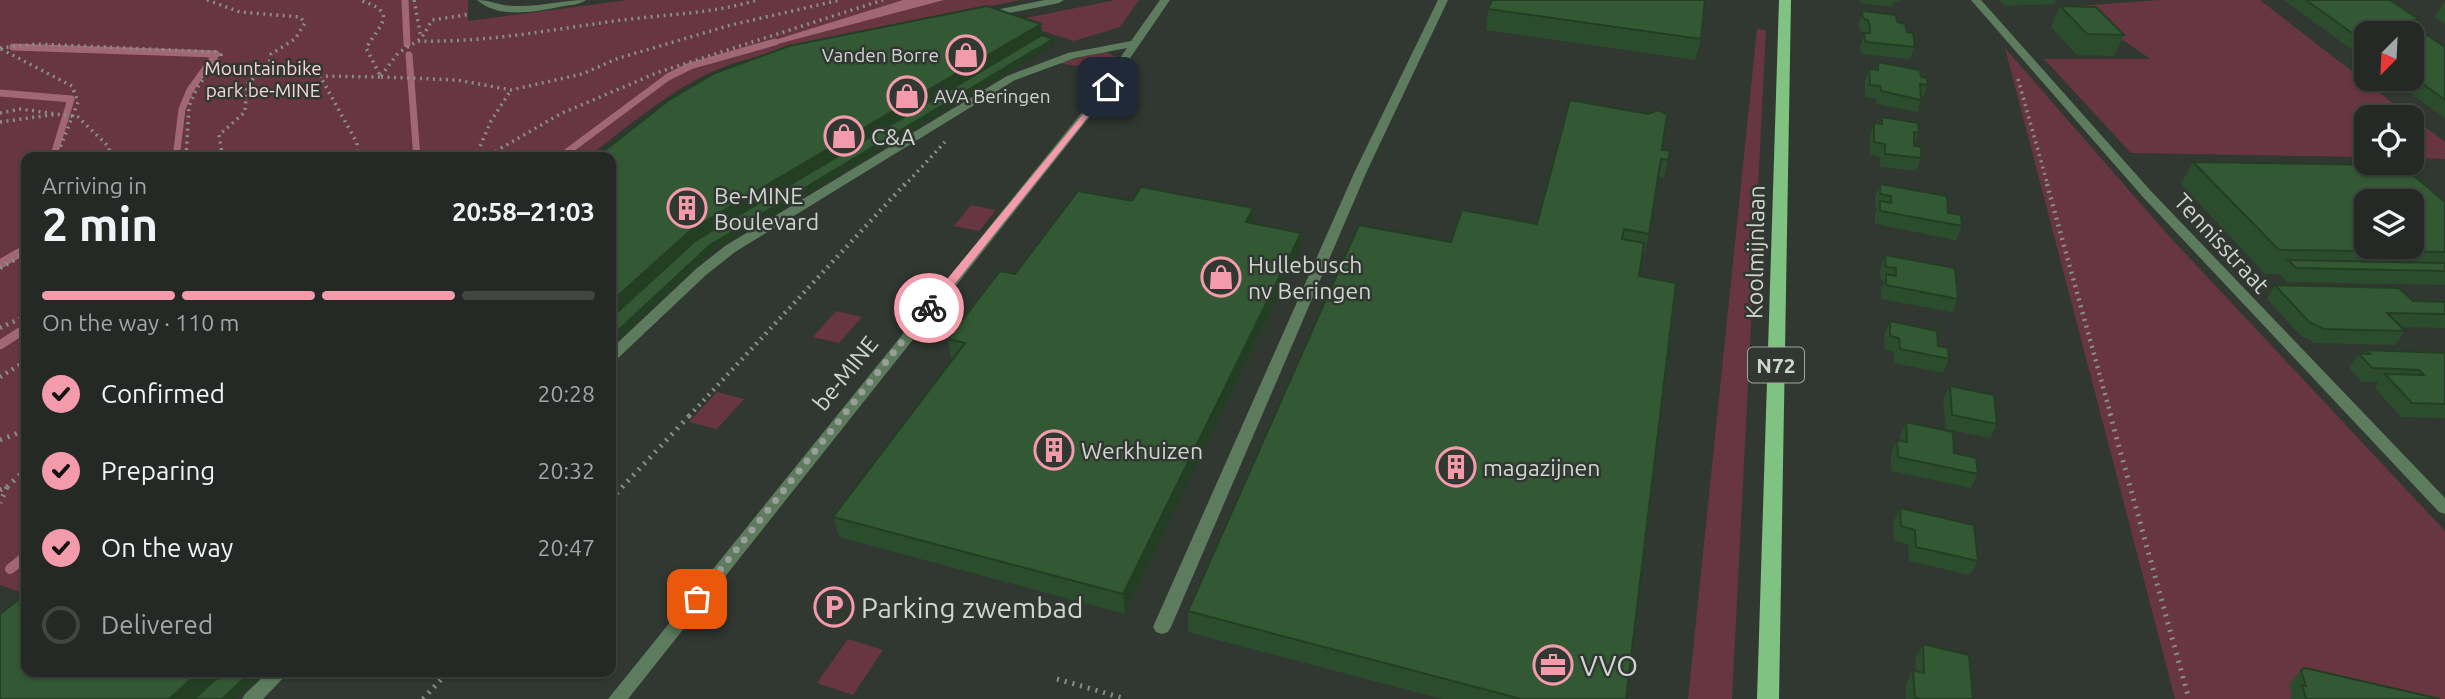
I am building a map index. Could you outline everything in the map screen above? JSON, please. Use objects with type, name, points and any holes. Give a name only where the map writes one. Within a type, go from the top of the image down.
[{"type":"main road","name":"Koolmijnlaan","points":[[1768,699],[1784,8],[1772,0]]},
{"type":"street","points":[[482,0],[491,6],[513,9],[581,0]]},
{"type":"street","points":[[978,16],[1059,0]]},
{"type":"street","name":"be-MINE","points":[[617,699],[1087,113],[1165,0]]},
{"type":"street","points":[[1163,626],[1361,171],[1443,0]]},
{"type":"street","name":"Tennisstraat","points":[[1976,0],[2146,193],[2445,508]]},
{"type":"street","points":[[616,352],[701,272],[730,249],[1011,78],[1039,65],[1099,47],[1135,44]]},
{"type":"street","points":[[251,699],[275,677]]},
{"type":"path","points":[[207,0],[225,8],[271,17],[300,17],[305,23],[295,39],[271,54],[269,65],[249,80],[243,89],[245,113],[219,135],[222,152]]},
{"type":"path","points":[[360,0],[378,6],[383,11],[384,19],[366,48],[380,77]]},
{"type":"path","points":[[414,0],[419,40]]},
{"type":"path","points":[[419,40],[450,43],[502,39],[627,19],[721,8],[757,0]]},
{"type":"path","points":[[358,152],[357,143],[320,76],[457,80],[511,89],[582,74],[619,58],[731,25],[841,0]]},
{"type":"path","points":[[494,152],[560,114],[659,72],[883,0]]},
{"type":"path","points":[[380,77],[398,53],[419,40],[432,20],[466,14]]},
{"type":"path","points":[[0,48],[37,44],[217,52],[221,55],[197,88],[189,106],[186,152]]},
{"type":"path","points":[[0,48],[72,86],[78,102],[70,116],[58,152]]},
{"type":"path","points":[[2017,75],[2189,699]]},
{"type":"path","points":[[478,152],[491,121],[511,89]]},
{"type":"path","points":[[0,113],[21,109],[62,113],[89,125],[92,132],[99,135],[109,147],[109,152]]},
{"type":"path","points":[[0,122],[62,113]]},
{"type":"path","points":[[616,494],[953,133]]},
{"type":"path","points":[[0,268],[21,256]]},
{"type":"path","points":[[0,328],[21,318]]},
{"type":"path","points":[[0,377],[21,364]]},
{"type":"path","points":[[0,440],[21,432]]},
{"type":"path","points":[[0,490],[21,474]]},
{"type":"path","points":[[0,503],[7,487]]},
{"type":"path","points":[[423,699],[443,677]]},
{"type":"path","points":[[1057,679],[1126,699]]},
{"type":"green space","name":"Mountainbike park be-MINE","points":[[0,0],[468,0],[468,21],[628,0],[1020,0],[836,36],[836,40],[767,54],[726,66],[671,95],[594,152],[21,152],[21,591],[0,585]]},
{"type":"green space","points":[[1115,0],[1139,0],[1120,27],[1074,41],[1011,21]]},
{"type":"green space","points":[[2160,0],[2260,0],[2354,73],[2354,91],[2377,91],[2396,105],[2354,105],[2354,157],[2131,153],[2044,59],[2150,59],[2075,6]]},
{"type":"green space","points":[[1757,29],[1766,30],[1732,699],[1688,699]]},
{"type":"green space","points":[[2005,48],[2168,235],[2445,531],[2445,699],[2175,699]]},
{"type":"green space","points":[[1105,51],[1115,57],[1107,71],[1059,63]]},
{"type":"green space","points":[[2424,126],[2445,142],[2445,159],[2424,158]]},
{"type":"green space","points":[[971,205],[996,210],[979,231],[954,226]]},
{"type":"green space","points":[[836,311],[862,317],[839,343],[813,337]]},
{"type":"green space","points":[[717,392],[744,399],[717,429],[689,422]]},
{"type":"green space","points":[[848,639],[883,650],[853,695],[817,683]]},
{"type":"shaded area","points":[[903,0],[944,0],[766,47],[762,44]]},
{"type":"building","points":[[1492,0],[1705,0],[1701,39],[1488,9]]},
{"type":"building","points":[[2306,0],[2390,0],[2420,20],[2354,21],[2354,34]]},
{"type":"building","name":"Be-MINE Boulevard","points":[[987,6],[1041,24],[692,229],[616,297],[616,152],[603,152],[669,100],[715,73],[789,46]]},
{"type":"building","points":[[2060,6],[2096,7],[2124,35],[2087,34]]},
{"type":"building","points":[[1863,11],[1896,15],[1897,22],[1905,24],[1907,32],[1913,33],[1915,47],[1866,42],[1864,35],[1870,33],[1870,27],[1868,20],[1864,19]]},
{"type":"building","points":[[2424,33],[2445,47],[2445,100],[2424,85]]},
{"type":"building","points":[[1042,35],[1053,39],[710,245],[616,332],[616,313],[695,241]]},
{"type":"building","points":[[1878,62],[1920,70],[1921,77],[1927,78],[1928,85],[1920,84],[1921,100],[1881,91],[1880,86],[1870,85],[1869,69],[1878,70]]},
{"type":"building","name":"magazijnen","points":[[1570,100],[1648,114],[1658,110],[1667,115],[1662,150],[1670,151],[1668,160],[1661,159],[1649,234],[1624,229],[1622,239],[1644,243],[1639,276],[1676,283],[1626,699],[1521,699],[1188,611],[1359,225],[1451,242],[1462,210],[1537,224]]},
{"type":"building","points":[[1882,117],[1918,123],[1919,133],[1914,132],[1914,146],[1921,147],[1921,158],[1885,154],[1885,144],[1874,142],[1874,123],[1882,124]]},
{"type":"building","points":[[2193,162],[2354,165],[2354,175],[2413,175],[2445,202],[2445,252],[2424,252],[2424,189],[2354,189],[2354,251],[2279,250]]},
{"type":"building","points":[[1880,184],[1947,196],[1948,213],[1961,215],[1962,226],[1880,211],[1880,201],[1891,203],[1891,196],[1880,194]]},
{"type":"building","name":"Werkhuizen","points":[[1141,187],[1253,208],[1246,222],[1301,233],[1123,594],[833,517],[965,343],[948,339],[1000,271],[1015,274],[1078,191],[1132,201]]},
{"type":"building","points":[[1885,255],[1955,268],[1958,299],[1886,285],[1886,274],[1896,276],[1896,268],[1886,267]]},
{"type":"building","points":[[2288,260],[2445,263],[2445,271],[2296,268]]},
{"type":"building","points":[[2275,285],[2399,288],[2413,301],[2445,302],[2445,314],[2387,313],[2405,331],[2324,329],[2309,322]]},
{"type":"building","points":[[1890,321],[1937,331],[1938,346],[1948,348],[1949,359],[1900,349],[1899,338],[1890,336]]},
{"type":"building","points":[[2366,350],[2445,353],[2445,404],[2412,403],[2385,374],[2424,375],[2419,370],[2372,368],[2359,354],[2370,354]]},
{"type":"building","points":[[1950,386],[1994,395],[1997,424],[1952,415]]},
{"type":"building","points":[[1906,422],[1953,432],[1954,453],[1976,458],[1978,474],[1898,457],[1897,440],[1907,442]]},
{"type":"building","points":[[1900,508],[1974,525],[1978,561],[1916,547],[1915,530],[1901,526]]},
{"type":"building","points":[[21,598],[21,677],[193,677],[169,699],[0,699],[0,614]]},
{"type":"building","points":[[1923,644],[1969,655],[1973,699],[1915,697],[1913,670],[1924,673]]},
{"type":"building","points":[[2305,668],[2440,699],[2306,699],[2302,685],[2306,686],[2301,670]]},
{"type":"building","points":[[218,677],[246,677],[222,699],[194,699]]},
{"type":"waterway","points":[[405,0],[407,44]]},
{"type":"waterway","points":[[567,152],[668,77],[690,66],[775,42]]},
{"type":"waterway","points":[[13,47],[216,54],[190,90],[182,109],[177,152]]},
{"type":"waterway","points":[[409,55],[417,152]]},
{"type":"waterway","points":[[0,93],[71,99],[55,152]]},
{"type":"waterway","points":[[0,264],[21,252]]},
{"type":"waterway","points":[[0,345],[21,331]]},
{"type":"waterway","points":[[10,569],[21,560]]},
{"type":"way so far","points":[[697,599],[929,308]]},
{"type":"place","name":"Vanden Borre","points":[[966,55]]},
{"type":"place","name":"AVA Beringen","points":[[907,96]]},
{"type":"place","name":"C&A","points":[[844,136]]},
{"type":"place","name":"Be-MINE Boulevard","points":[[687,208]]},
{"type":"place","name":"Hullebusch nv Beringen","points":[[1221,277]]},
{"type":"place","name":"Werkhuizen","points":[[1054,450]]},
{"type":"place","name":"magazijnen","points":[[1456,467]]},
{"type":"place","name":"Parking zwembad","points":[[834,607]]},
{"type":"place","name":"VVO","points":[[1553,665]]},
{"type":"route","points":[[929,308],[1108,87]]}]
